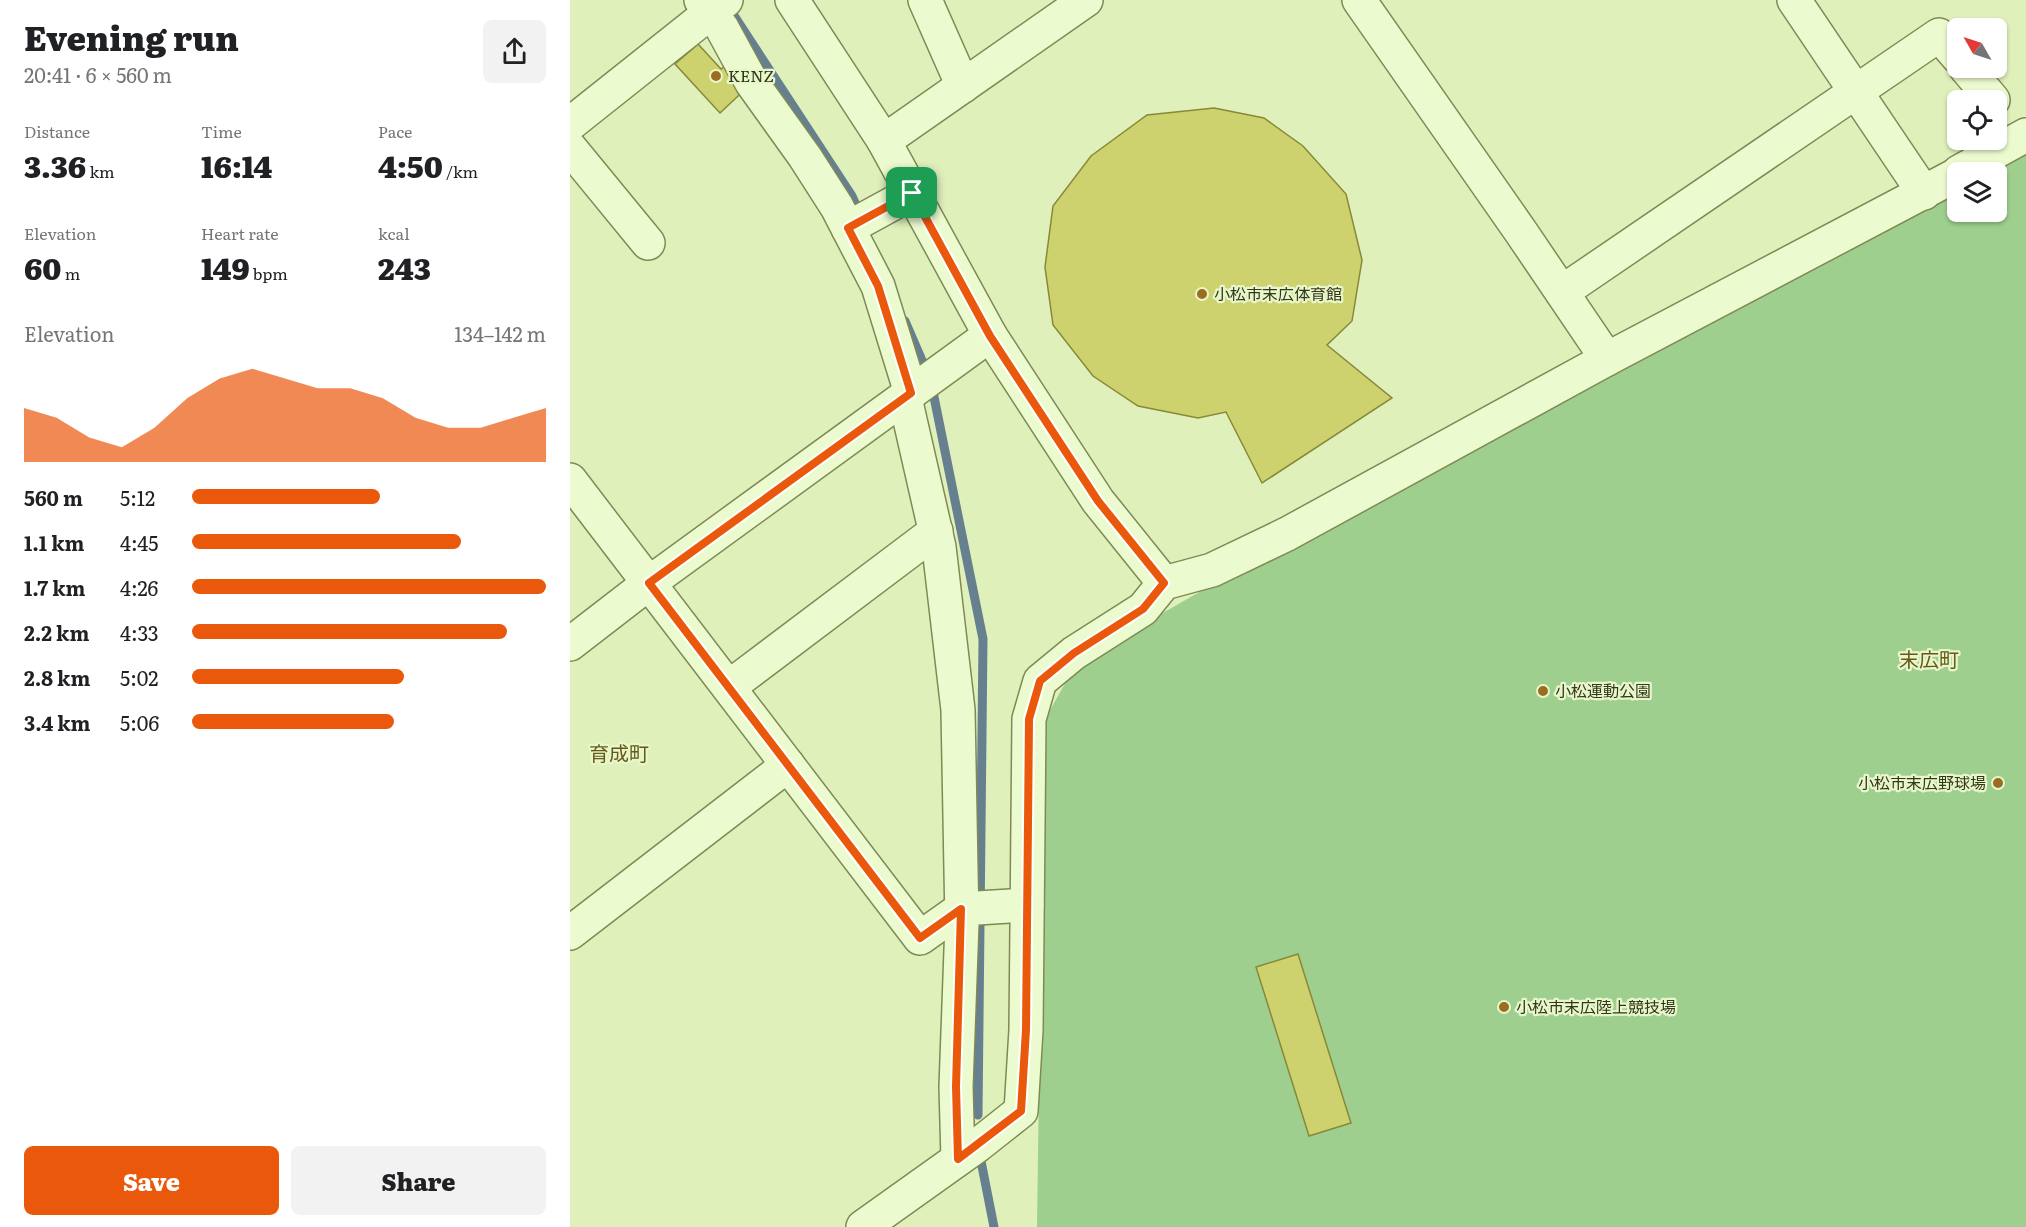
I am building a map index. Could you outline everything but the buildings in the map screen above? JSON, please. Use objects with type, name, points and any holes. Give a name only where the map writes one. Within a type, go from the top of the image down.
[{"type":"street","points":[[792,0],[884,141],[990,336],[1098,501],[1164,583]]},
{"type":"street","points":[[925,0],[963,86]]},
{"type":"street","points":[[884,141],[1086,0]]},
{"type":"street","points":[[1359,0],[1607,359]]},
{"type":"street","points":[[1794,0],[1924,192]]},
{"type":"street","points":[[570,124],[713,4],[722,28],[752,83],[805,157],[849,227],[878,286],[908,396],[936,531],[958,710],[963,909],[956,1087],[958,1159]]},
{"type":"street","points":[[1562,292],[1939,35],[1947,44]]},
{"type":"street","points":[[1975,78],[1985,90]]},
{"type":"street","points":[[1978,162],[2025,136],[2007,116]]},
{"type":"street","points":[[570,148],[648,243]]},
{"type":"street","points":[[863,1227],[1021,1111],[1026,1030],[1013,906],[1029,719],[1040,681],[1074,653],[1143,609],[1164,583],[1212,570],[1287,534],[1607,359],[1947,179]]},
{"type":"street","points":[[849,227],[912,193]]},
{"type":"street","points":[[570,644],[649,583],[990,336]]},
{"type":"street","points":[[570,480],[920,938],[963,909],[1013,906]]},
{"type":"street","points":[[729,687],[936,531]]},
{"type":"street","points":[[570,933],[788,765]]},
{"type":"green space","name":"小松運動公園","points":[[2026,135],[2026,1227],[1037,1227],[1044,721],[1077,662],[1607,359],[1947,179],[1947,222],[2007,222],[2007,162],[1977,162],[1999,150],[2007,150],[2007,145]]},
{"type":"waterway","points":[[733,14],[852,196],[860,214]]},
{"type":"waterway","points":[[905,321],[924,365]]},
{"type":"waterway","points":[[933,392],[983,639],[978,1115]]},
{"type":"waterway","points":[[981,1161],[994,1227]]},
{"type":"place","name":"KENZ","points":[[716,76]]},
{"type":"place","name":"小松市末広体育館","points":[[1202,294]]},
{"type":"place","name":"小松運動公園","points":[[1543,691]]},
{"type":"place","name":"小松市末広野球場","points":[[1998,783]]},
{"type":"place","name":"小松市末広陸上競技場","points":[[1504,1007]]},
{"type":"district","name":"末広町","points":[[1929,660]]},
{"type":"district","name":"育成町","points":[[619,754]]},
{"type":"route","points":[[912,193],[990,336],[1098,501],[1164,583],[1143,609],[1074,653],[1040,681],[1029,719],[1026,1030],[1021,1111],[958,1159],[956,1087],[961,909],[920,938],[649,583],[911,393],[878,286],[848,228],[912,193]]}]
